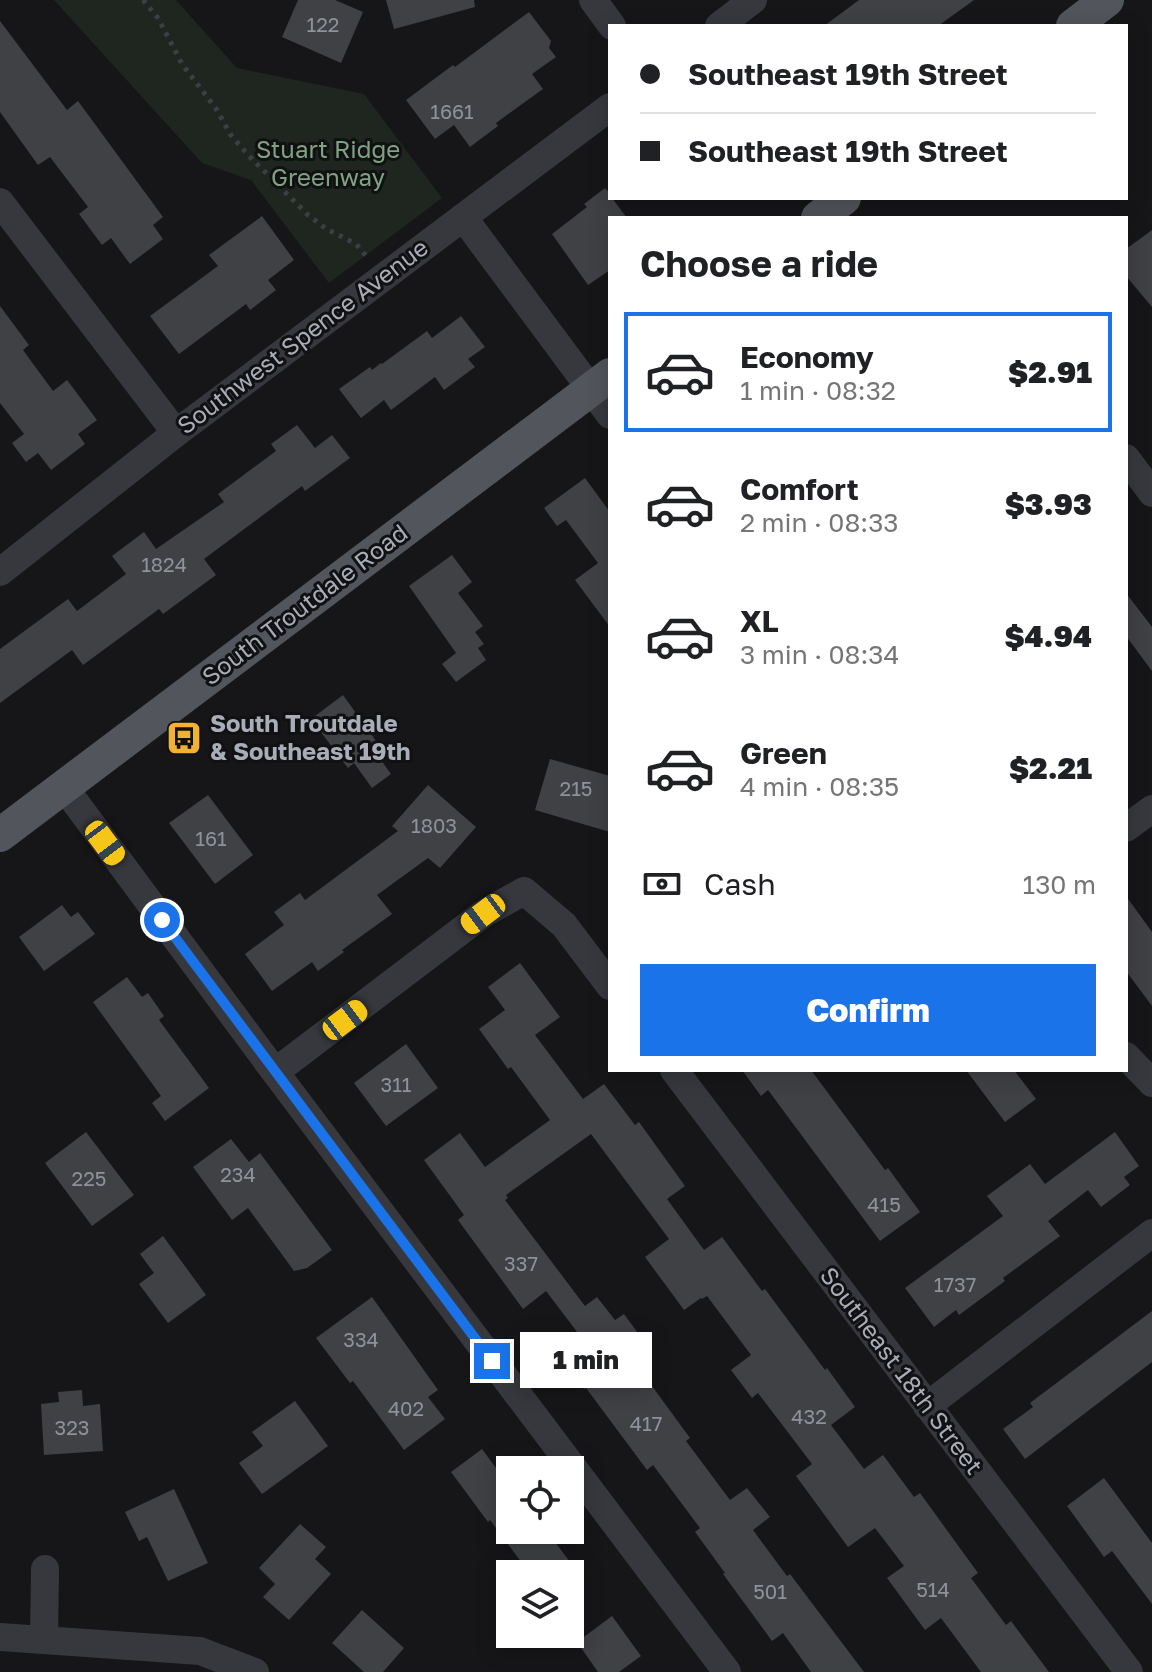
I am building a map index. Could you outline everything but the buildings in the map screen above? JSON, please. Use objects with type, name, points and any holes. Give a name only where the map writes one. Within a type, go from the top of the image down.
[{"type":"main road","points":[[1076,24],[1107,0]]},
{"type":"main road","points":[[821,216],[841,200]]},
{"type":"main road","name":"South Troutdale Road","points":[[0,835],[603,393]]},
{"type":"street","points":[[593,0],[611,24]]},
{"type":"street","points":[[722,24],[753,0]]},
{"type":"street","name":"Southwest Spence Avenue","points":[[0,572],[176,433],[608,108]]},
{"type":"street","points":[[0,202],[176,433]]},
{"type":"street","points":[[463,217],[603,393]]},
{"type":"street","points":[[1128,461],[1152,493]]},
{"type":"street","points":[[64,787],[727,1672]]},
{"type":"street","points":[[1128,827],[1152,809]]},
{"type":"street","points":[[275,1072],[483,914],[524,891],[564,925],[608,983]]},
{"type":"street","points":[[1128,1058],[1152,1083]]},
{"type":"street","name":"Southeast 18th Street","points":[[676,1072],[1129,1672]]},
{"type":"street","points":[[927,1406],[1152,1233]]},
{"type":"street","points":[[44,1640],[45,1569]]},
{"type":"street","points":[[0,1637],[200,1651],[255,1672]]},
{"type":"path","points":[[143,0],[158,18],[182,64],[217,110],[230,134],[249,156],[308,215],[356,244],[368,258]]},
{"type":"green space","name":"Stuart Ridge Greenway","points":[[54,0],[176,0],[237,68],[364,94],[442,198],[329,283],[251,180],[202,163]]},
{"type":"place","name":"South Troutdale & Southeast 19th","points":[[184,738]]},
{"type":"route","points":[[162,920],[492,1361]]}]
